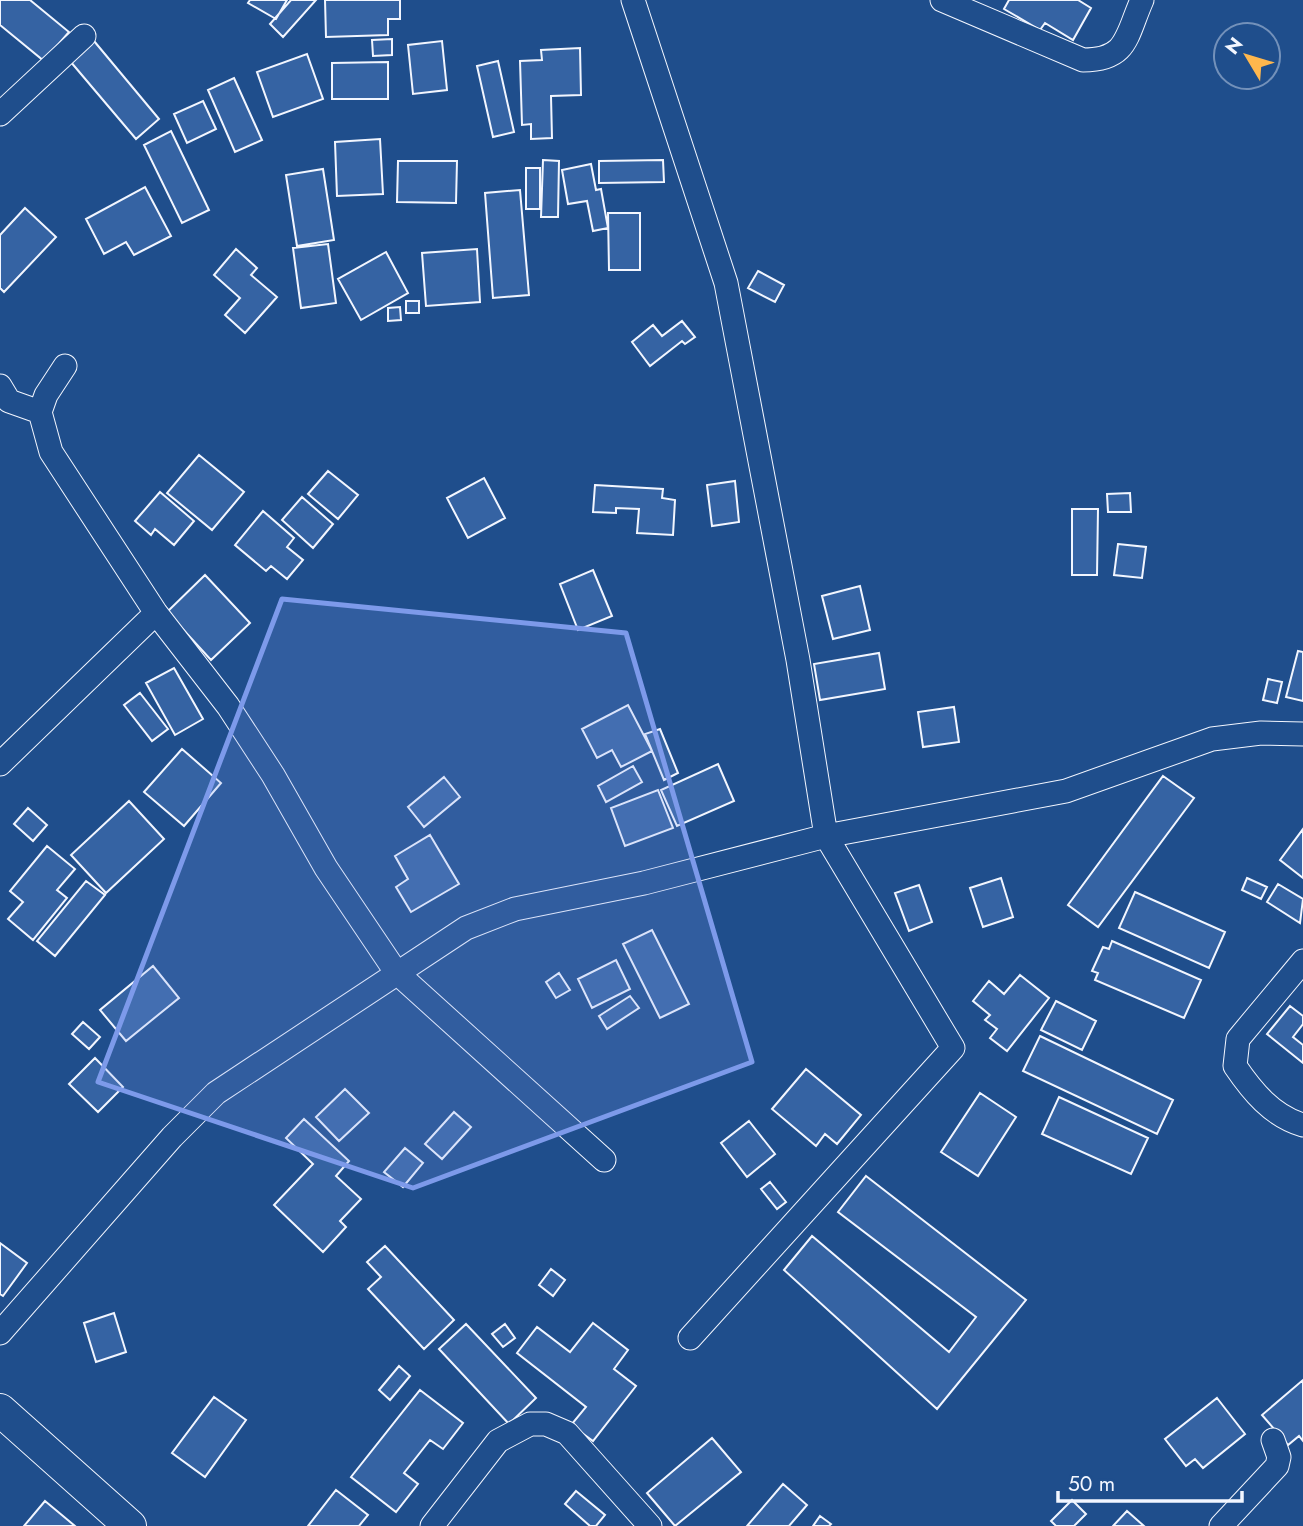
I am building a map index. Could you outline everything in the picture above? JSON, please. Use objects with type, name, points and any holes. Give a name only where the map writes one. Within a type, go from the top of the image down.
[{"type":"street","points":[[633,0],[726,283],[798,660],[826,836],[953,1048],[690,1338]]},
{"type":"street","points":[[942,0],[1083,60],[1105,60],[1121,50],[1142,0]]},
{"type":"street","points":[[0,114],[84,36]]},
{"type":"street","points":[[65,366],[46,396],[40,412],[51,452],[156,613],[228,706],[326,867],[396,972],[604,1160]]},
{"type":"street","points":[[0,386],[9,401],[40,412]]},
{"type":"street","points":[[0,764],[156,613]]},
{"type":"street","points":[[0,1334],[172,1137],[216,1093],[466,928],[514,909],[644,883],[826,836],[1066,791],[1212,739],[1261,733],[1303,734]]},
{"type":"street","points":[[1303,961],[1238,1039],[1235,1066],[1256,1097],[1292,1122],[1303,1125]]},
{"type":"street","points":[[0,1410],[130,1526]]},
{"type":"street","points":[[432,1526],[498,1441],[530,1424],[546,1424],[567,1433],[650,1526]]},
{"type":"street","points":[[1221,1526],[1277,1466],[1279,1457],[1273,1440]]},
{"type":"highlighted area","points":[[282,599],[626,633],[752,1062],[413,1188],[98,1082]]},
{"type":"building","points":[[0,0],[30,0],[69,32],[44,61],[0,25]]},
{"type":"building","points":[[250,0],[287,0],[276,19],[248,3]]},
{"type":"building","points":[[291,0],[316,0],[283,37],[270,24]]},
{"type":"building","points":[[325,0],[400,0],[400,19],[388,19],[388,35],[326,37]]},
{"type":"building","points":[[1009,0],[1078,0],[1091,8],[1073,40],[1045,23],[1040,30],[1004,9]]},
{"type":"building","points":[[392,39],[392,55],[373,56],[372,40]]},
{"type":"building","points":[[94,41],[159,119],[136,139],[70,61]]},
{"type":"building","points":[[442,41],[447,90],[413,94],[408,45]]},
{"type":"building","points":[[580,48],[581,95],[551,96],[552,138],[531,139],[531,124],[522,125],[520,61],[542,60],[541,50]]},
{"type":"building","points":[[307,54],[323,99],[273,117],[257,72]]},
{"type":"building","points":[[498,61],[514,132],[493,137],[477,66]]},
{"type":"building","points":[[388,62],[388,99],[332,99],[332,63]]},
{"type":"building","points":[[234,78],[262,140],[235,152],[208,90]]},
{"type":"building","points":[[203,101],[216,129],[187,143],[174,114]]},
{"type":"building","points":[[171,131],[209,210],[182,223],[144,145]]},
{"type":"building","points":[[380,139],[383,194],[337,196],[335,142]]},
{"type":"building","points":[[543,160],[559,161],[558,217],[541,217]]},
{"type":"building","points":[[663,160],[664,182],[599,183],[599,161]]},
{"type":"building","points":[[398,161],[457,161],[456,203],[397,202]]},
{"type":"building","points":[[591,164],[596,190],[601,189],[608,228],[593,231],[587,201],[568,204],[562,170]]},
{"type":"building","points":[[526,168],[540,168],[540,209],[526,209]]},
{"type":"building","points":[[323,169],[334,240],[297,246],[286,175]]},
{"type":"building","points":[[145,187],[171,236],[134,255],[126,242],[104,254],[86,219]]},
{"type":"building","points":[[520,190],[529,295],[493,298],[485,193]]},
{"type":"building","points":[[25,208],[56,237],[4,292],[0,288],[0,235]]},
{"type":"building","points":[[608,213],[640,213],[640,270],[609,270]]},
{"type":"building","points":[[328,244],[336,303],[301,308],[293,248]]},
{"type":"building","points":[[236,249],[257,268],[251,275],[277,297],[245,333],[225,315],[240,298],[214,275]]},
{"type":"building","points":[[477,249],[480,302],[426,306],[422,253]]},
{"type":"building","points":[[386,252],[408,293],[361,320],[338,279]]},
{"type":"building","points":[[758,271],[784,285],[775,302],[748,288]]},
{"type":"building","points":[[406,301],[419,301],[419,313],[406,313]]},
{"type":"building","points":[[400,307],[401,320],[388,321],[388,308]]},
{"type":"building","points":[[682,321],[695,337],[685,344],[682,341],[650,366],[632,342],[653,325],[662,336]]},
{"type":"building","points":[[199,455],[244,492],[212,530],[167,493]]},
{"type":"building","points":[[328,471],[358,495],[338,519],[308,494]]},
{"type":"building","points":[[484,478],[505,518],[468,538],[447,498]]},
{"type":"building","points":[[735,481],[739,522],[712,526],[707,485]]},
{"type":"building","points":[[595,485],[663,489],[662,498],[675,500],[673,535],[637,533],[639,509],[616,508],[616,513],[593,512]]},
{"type":"building","points":[[160,492],[194,521],[174,545],[155,529],[151,535],[135,521]]},
{"type":"building","points":[[1130,493],[1131,512],[1108,512],[1107,494]]},
{"type":"building","points":[[302,497],[333,524],[313,548],[282,520]]},
{"type":"building","points":[[1072,509],[1098,509],[1097,575],[1072,575]]},
{"type":"building","points":[[263,511],[294,538],[287,547],[303,560],[287,579],[271,566],[266,571],[235,545]]},
{"type":"building","points":[[1118,544],[1146,547],[1142,578],[1114,575]]},
{"type":"building","points":[[593,570],[612,616],[578,630],[560,584]]},
{"type":"building","points":[[205,575],[250,623],[211,660],[167,612]]},
{"type":"building","points":[[860,586],[870,630],[833,639],[822,596]]},
{"type":"building","points":[[1298,651],[1303,652],[1303,701],[1286,697]]},
{"type":"building","points":[[879,653],[885,689],[820,700],[814,664]]},
{"type":"building","points":[[174,668],[203,719],[175,735],[146,683]]},
{"type":"building","points":[[1268,679],[1282,682],[1277,703],[1263,700]]},
{"type":"building","points":[[140,693],[168,729],[152,741],[124,705]]},
{"type":"building","points":[[628,705],[652,751],[621,767],[612,750],[597,758],[582,729]]},
{"type":"building","points":[[954,707],[959,742],[923,747],[918,712]]},
{"type":"building","points":[[660,729],[678,773],[664,780],[645,734]]},
{"type":"building","points":[[182,749],[221,783],[184,826],[144,792]]},
{"type":"building","points":[[718,764],[734,801],[677,826],[661,790]]},
{"type":"building","points":[[633,766],[642,782],[606,802],[598,786]]},
{"type":"building","points":[[1163,776],[1194,798],[1098,927],[1068,905]]},
{"type":"building","points":[[444,777],[460,797],[424,827],[408,807]]},
{"type":"building","points":[[658,790],[673,828],[625,846],[611,808]]},
{"type":"building","points":[[129,801],[164,839],[106,893],[71,855]]},
{"type":"building","points":[[28,808],[47,825],[33,841],[14,824]]},
{"type":"building","points":[[1303,829],[1303,878],[1280,860]]},
{"type":"building","points":[[430,835],[459,884],[411,912],[396,887],[408,879],[395,856]]},
{"type":"building","points":[[47,846],[75,869],[57,890],[67,898],[33,940],[8,919],[23,902],[10,891]]},
{"type":"building","points":[[1001,878],[1013,917],[983,927],[970,888]]},
{"type":"building","points":[[1247,878],[1267,887],[1261,899],[1242,890]]},
{"type":"building","points":[[86,881],[105,895],[55,956],[37,941]]},
{"type":"building","points":[[1278,884],[1303,899],[1300,923],[1267,902]]},
{"type":"building","points":[[919,885],[932,922],[909,931],[895,893]]},
{"type":"building","points":[[1135,892],[1225,932],[1209,968],[1119,928]]},
{"type":"building","points":[[652,930],[689,1004],[660,1018],[623,944]]},
{"type":"building","points":[[1112,941],[1201,980],[1184,1018],[1095,980],[1098,973],[1092,971],[1103,947],[1109,949]]},
{"type":"building","points":[[616,960],[630,989],[592,1008],[578,979]]},
{"type":"building","points":[[153,966],[179,998],[126,1041],[100,1010]]},
{"type":"building","points":[[559,973],[570,990],[556,998],[546,982]]},
{"type":"building","points":[[1020,975],[1049,998],[1007,1051],[990,1038],[997,1029],[985,1020],[990,1015],[973,1001],[989,981],[1004,994]]},
{"type":"building","points":[[630,996],[639,1008],[607,1029],[599,1016]]},
{"type":"building","points":[[1056,1001],[1096,1021],[1082,1050],[1041,1030]]},
{"type":"building","points":[[1290,1006],[1303,1016],[1303,1024],[1293,1037],[1303,1045],[1303,1063],[1267,1034]]},
{"type":"building","points":[[83,1022],[100,1037],[89,1049],[72,1034]]},
{"type":"building","points":[[1040,1036],[1173,1100],[1157,1134],[1023,1071]]},
{"type":"building","points":[[95,1058],[123,1087],[98,1112],[69,1084]]},
{"type":"building","points":[[806,1069],[861,1115],[837,1144],[825,1134],[816,1146],[772,1109]]},
{"type":"building","points":[[345,1089],[369,1113],[339,1141],[316,1117]]},
{"type":"building","points":[[980,1093],[1016,1117],[978,1176],[941,1152]]},
{"type":"building","points":[[1059,1097],[1148,1138],[1131,1174],[1042,1134]]},
{"type":"building","points":[[454,1112],[471,1127],[442,1159],[425,1144]]},
{"type":"building","points":[[304,1119],[349,1161],[336,1176],[361,1199],[340,1221],[346,1227],[323,1252],[274,1205],[313,1164],[286,1138]]},
{"type":"building","points":[[749,1121],[775,1154],[747,1177],[721,1143]]},
{"type":"building","points":[[405,1148],[423,1163],[403,1187],[384,1172]]},
{"type":"building","points":[[866,1176],[1026,1300],[937,1409],[784,1270],[812,1236],[949,1352],[976,1317],[838,1212]]},
{"type":"building","points":[[770,1182],[786,1202],[777,1209],[761,1189]]},
{"type":"building","points":[[0,1243],[27,1263],[3,1296],[0,1294]]},
{"type":"building","points":[[385,1246],[454,1320],[424,1349],[368,1289],[381,1277],[367,1262]]},
{"type":"building","points":[[551,1269],[565,1280],[553,1296],[539,1285]]},
{"type":"building","points":[[114,1313],[126,1352],[96,1362],[84,1323]]},
{"type":"building","points":[[593,1323],[628,1350],[614,1369],[636,1386],[593,1441],[571,1425],[586,1407],[517,1353],[537,1327],[570,1352]]},
{"type":"building","points":[[466,1324],[536,1398],[509,1424],[439,1349]]},
{"type":"building","points":[[505,1324],[515,1338],[503,1347],[492,1334]]},
{"type":"building","points":[[399,1366],[410,1376],[390,1400],[379,1390]]},
{"type":"building","points":[[1303,1380],[1303,1441],[1299,1436],[1288,1445],[1262,1415]]},
{"type":"building","points":[[420,1390],[463,1423],[443,1449],[430,1440],[404,1473],[418,1484],[396,1512],[351,1477]]},
{"type":"building","points":[[214,1397],[246,1420],[205,1477],[172,1453]]},
{"type":"building","points":[[1217,1398],[1245,1434],[1203,1468],[1195,1459],[1186,1466],[1165,1439]]},
{"type":"building","points":[[712,1438],[741,1472],[675,1526],[647,1493]]},
{"type":"building","points":[[783,1484],[807,1505],[789,1526],[747,1526]]},
{"type":"building","points":[[336,1490],[368,1515],[359,1526],[308,1526]]},
{"type":"building","points":[[576,1491],[605,1515],[596,1526],[590,1526],[565,1504]]},
{"type":"building","points":[[1072,1500],[1086,1514],[1074,1526],[1056,1526],[1051,1521]]},
{"type":"building","points":[[45,1501],[75,1526],[24,1526]]},
{"type":"building","points":[[1127,1511],[1144,1526],[1113,1526]]},
{"type":"building","points":[[820,1516],[831,1524],[813,1526]]}]
